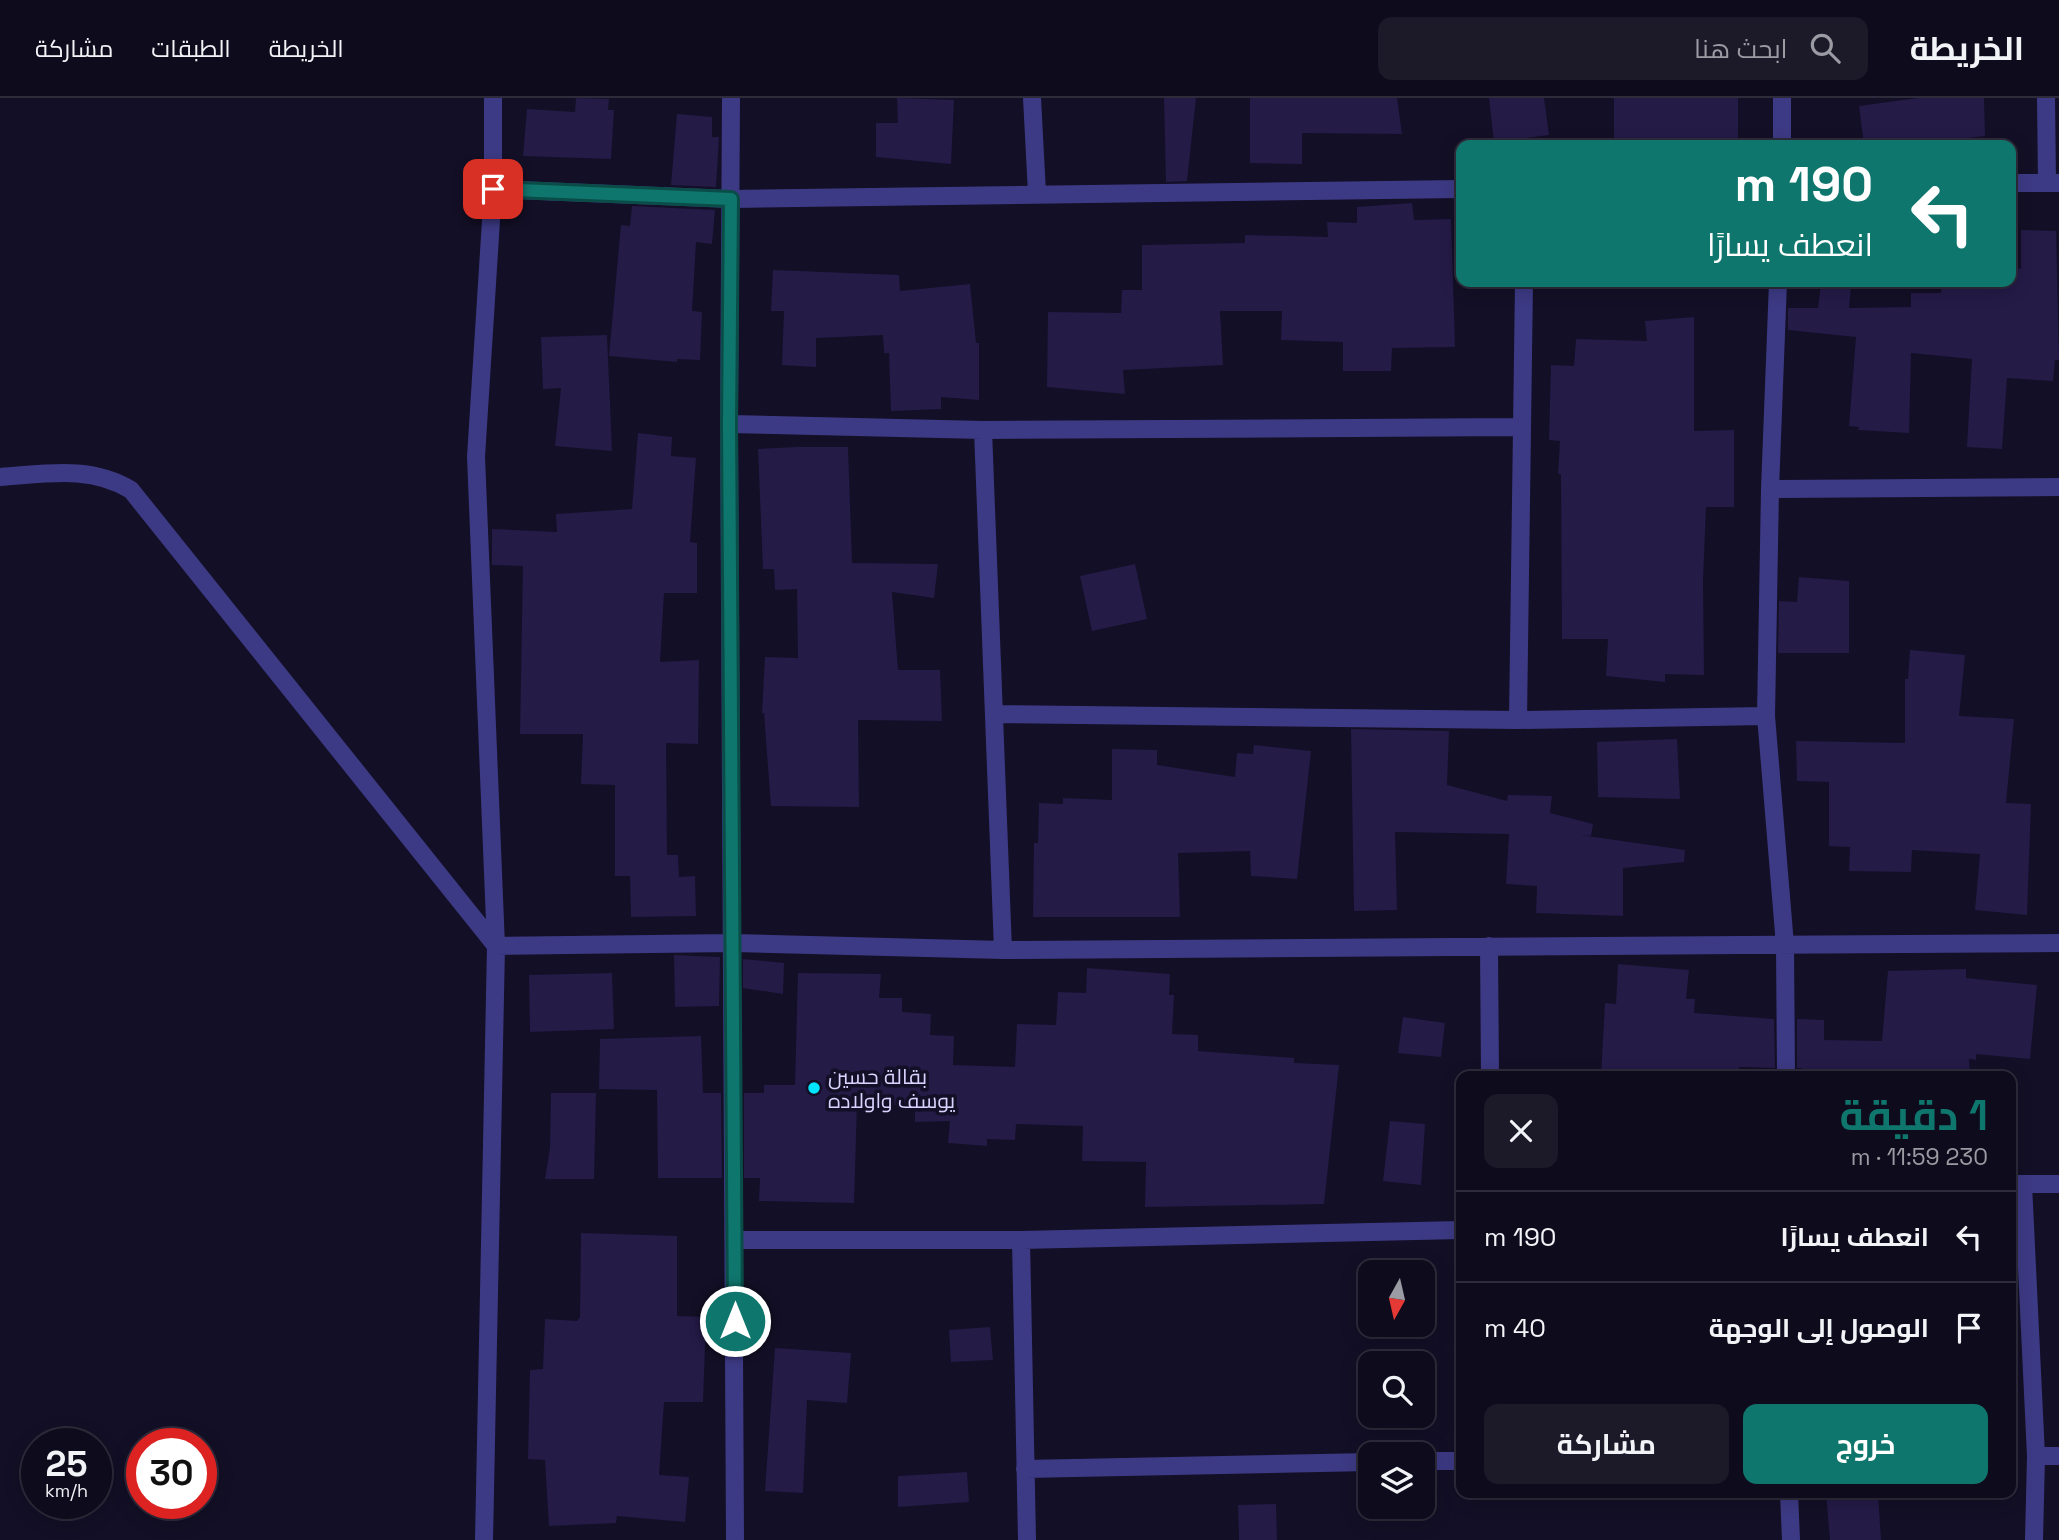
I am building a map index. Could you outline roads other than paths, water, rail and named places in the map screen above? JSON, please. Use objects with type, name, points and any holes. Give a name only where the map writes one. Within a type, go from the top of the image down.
[{"type":"street","points":[[484,1540],[496,946],[476,457],[493,189],[493,98]]},
{"type":"street","points":[[731,98],[729,424],[735,1540]]},
{"type":"street","points":[[1032,98],[1037,193]]},
{"type":"street","points":[[1782,98],[1782,140]]},
{"type":"street","points":[[2016,183],[2053,183],[2046,98]]},
{"type":"street","points":[[493,189],[731,199],[1456,189]]},
{"type":"street","points":[[1518,720],[1524,287]]},
{"type":"street","points":[[1778,287],[1770,489],[1766,716],[1785,945],[1786,1071]]},
{"type":"street","points":[[729,424],[983,430],[1521,427]]},
{"type":"street","points":[[983,430],[1003,950]]},
{"type":"street","points":[[0,477],[84,472],[111,478],[131,490],[496,946]]},
{"type":"street","points":[[1770,489],[2059,487]]},
{"type":"street","points":[[995,714],[1518,720],[1766,716]]},
{"type":"street","points":[[496,946],[733,943],[1003,950],[2059,943]]},
{"type":"street","points":[[1489,946],[1490,1071]]},
{"type":"street","points":[[2034,1540],[2036,1456],[2017,1184],[2059,1184]]},
{"type":"street","points":[[734,1240],[1021,1240],[1456,1230]]},
{"type":"street","points":[[1021,1240],[1027,1540]]},
{"type":"street","points":[[2036,1456],[2059,1456]]},
{"type":"street","points":[[1435,1461],[1456,1461]]},
{"type":"street","points":[[1025,1469],[1358,1462]]},
{"type":"street","points":[[1789,1498],[1791,1540]]},
{"type":"place","name":"بقالة حسين يوسف واولاده","points":[[814,1088]]}]
